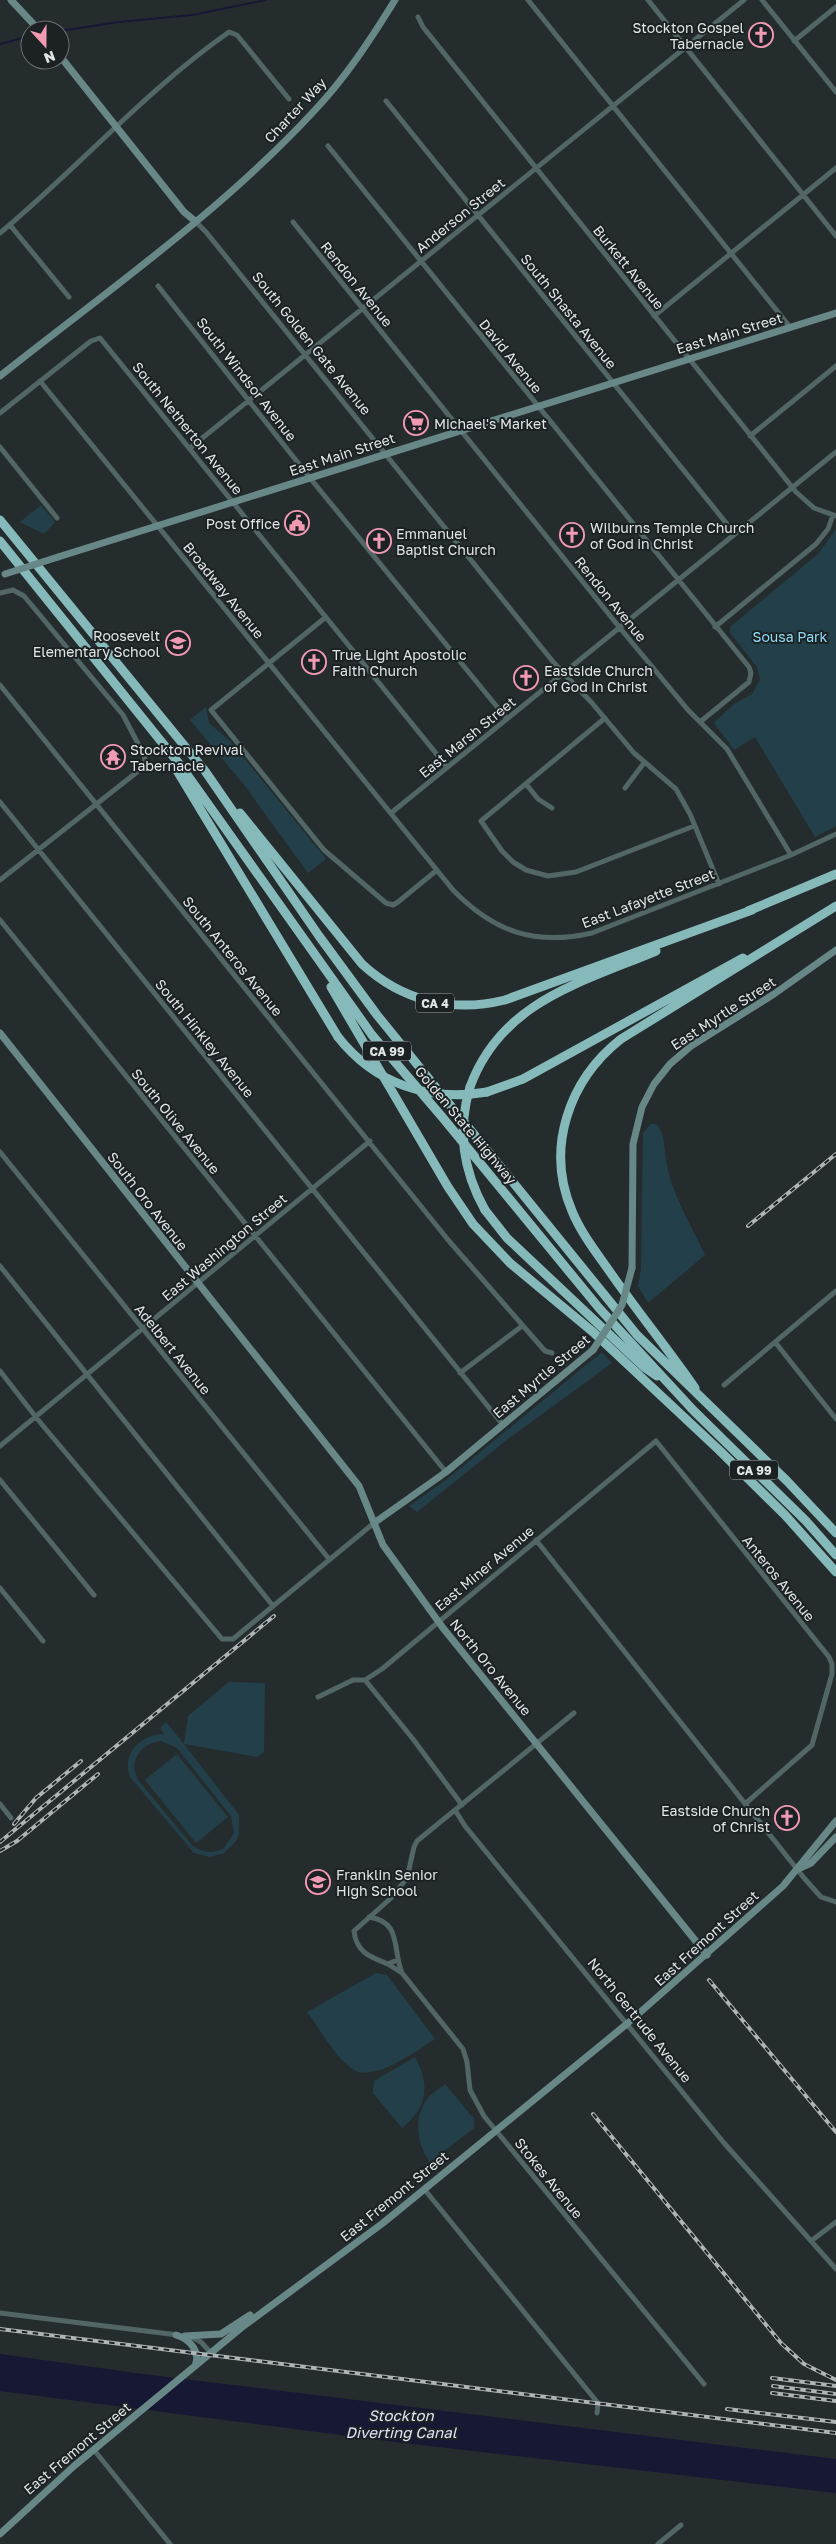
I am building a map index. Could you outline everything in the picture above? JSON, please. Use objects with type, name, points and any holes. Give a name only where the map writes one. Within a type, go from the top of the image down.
[{"type":"highway","name":"Golden State Highway","points":[[0,520],[205,771],[319,936],[377,1015],[637,1336],[787,1481],[836,1533]]},
{"type":"highway","name":"Golden State Highway","points":[[0,541],[126,696],[198,789],[372,1034],[599,1308],[693,1410],[806,1521],[836,1554]]},
{"type":"highway","points":[[126,696],[200,805],[338,1037],[368,1068],[388,1080],[409,1089],[448,1096],[487,1092],[523,1079],[799,929]]},
{"type":"highway","name":"CA 4","points":[[205,771],[362,964],[391,986],[429,1002],[470,1006],[505,1000],[752,910],[836,874]]},
{"type":"highway","points":[[708,1405],[635,1307],[581,1229],[572,1211],[563,1185],[560,1158],[562,1135],[575,1093],[592,1067],[610,1048],[683,999],[757,956],[836,906]]},
{"type":"highway","points":[[672,1386],[644,1367],[507,1238],[485,1210],[471,1181],[464,1150],[463,1118],[470,1087],[479,1064],[493,1042],[527,1010],[584,982],[752,910]]},
{"type":"highway","points":[[330,977],[330,984],[448,1187],[472,1224],[510,1263],[593,1332],[719,1450],[785,1515],[836,1572]]},
{"type":"main road","points":[[12,0],[31,20]]},
{"type":"main road","name":"Charter Way","points":[[0,376],[195,222],[284,142],[316,109],[364,50],[395,0]]},
{"type":"main road","name":"South Golden Gate Avenue","points":[[70,68],[195,222]]},
{"type":"main road","name":"East Main Street","points":[[3,575],[836,313]]},
{"type":"main road","name":"East Myrtle Street","points":[[374,1523],[446,1472],[593,1350],[622,1306],[632,1268],[633,1144],[642,1107],[654,1084],[670,1064],[691,1046],[774,994],[836,950]]},
{"type":"main road","name":"South Oro Avenue","points":[[0,1033],[277,1382]]},
{"type":"main road","name":"North Oro Avenue","points":[[277,1382],[359,1486],[383,1545],[438,1620],[707,1955]]},
{"type":"main road","name":"East Fremont Street","points":[[0,2534],[35,2500],[211,2353],[281,2297],[425,2190],[628,2023],[783,1886],[802,1860],[836,1821]]},
{"type":"main road","name":"East Fremont Street","points":[[797,1869],[811,1863],[836,1837]]},
{"type":"main road","points":[[185,2336],[221,2334],[281,2297]]},
{"type":"main road","points":[[176,2335],[187,2340],[195,2350],[198,2357],[193,2368]]},
{"type":"street","points":[[528,0],[790,327]]},
{"type":"street","points":[[648,0],[836,236]]},
{"type":"street","name":"Anderson Street","points":[[190,448],[744,0]]},
{"type":"street","points":[[762,0],[835,89]]},
{"type":"street","points":[[794,41],[836,7]]},
{"type":"street","name":"Burkett Avenue","points":[[418,17],[535,169],[792,488],[810,506],[834,516]]},
{"type":"street","points":[[0,234],[47,194],[116,126],[231,32],[237,34],[290,99]]},
{"type":"street","name":"South Shasta Avenue","points":[[386,101],[735,534]]},
{"type":"street","name":"David Avenue","points":[[328,146],[677,581],[749,667],[751,678],[746,685],[700,722]]},
{"type":"street","points":[[654,316],[836,168]]},
{"type":"street","name":"South Golden Gate Avenue","points":[[195,222],[206,232],[563,674],[644,763],[676,789],[719,884]]},
{"type":"street","name":"Rendon Avenue","points":[[293,222],[620,628],[700,722],[727,749],[791,855]]},
{"type":"street","points":[[10,225],[69,297]]},
{"type":"street","name":"South Windsor Avenue","points":[[158,286],[250,399],[310,478],[507,719]]},
{"type":"street","name":"South Netherton Avenue","points":[[40,381],[91,341],[98,338],[104,342],[447,768]]},
{"type":"street","points":[[750,436],[836,366]]},
{"type":"street","points":[[0,413],[40,381]]},
{"type":"street","name":"Broadway Avenue","points":[[40,381],[391,813]]},
{"type":"street","points":[[0,447],[57,518]]},
{"type":"street","name":"East Marsh Street","points":[[391,813],[836,452]]},
{"type":"street","points":[[715,627],[816,544],[825,534],[834,516]]},
{"type":"street","points":[[0,594],[13,590],[24,596],[123,715],[137,739],[146,765],[0,880]]},
{"type":"street","points":[[326,617],[210,710],[324,850],[386,903],[390,905],[398,902],[436,870]]},
{"type":"street","name":"South Anteros Avenue","points":[[0,685],[450,1241],[522,1326],[545,1351],[552,1353]]},
{"type":"street","points":[[605,718],[481,821],[502,851],[513,862],[526,870],[548,876],[576,872],[694,826]]},
{"type":"street","points":[[625,788],[644,763]]},
{"type":"street","points":[[526,784],[538,799],[552,808]]},
{"type":"street","name":"South Hinkley Avenue","points":[[0,802],[503,1425]]},
{"type":"street","name":"East Lafayette Street","points":[[391,813],[436,870],[468,906],[485,918],[515,932],[543,938],[565,938],[592,933],[791,855],[836,834]]},
{"type":"street","name":"South Olive Avenue","points":[[0,920],[446,1472]]},
{"type":"street","name":"East Washington Street","points":[[0,1446],[370,1141]]},
{"type":"street","name":"Adelbert Avenue","points":[[0,1152],[329,1559]]},
{"type":"street","points":[[0,1266],[273,1606]]},
{"type":"street","points":[[724,1385],[836,1291]]},
{"type":"street","points":[[460,1373],[522,1326]]},
{"type":"street","points":[[775,1342],[836,1419]]},
{"type":"street","points":[[0,1371],[36,1417]]},
{"type":"street","name":"East Myrtle Street","points":[[36,1417],[220,1637],[225,1640],[233,1639],[374,1523]]},
{"type":"street","name":"East Miner Avenue","points":[[318,1697],[353,1680],[365,1680],[387,1664],[656,1441]]},
{"type":"street","name":"Anteros Avenue","points":[[656,1441],[829,1656],[832,1664],[832,1674],[812,1746],[745,1804]]},
{"type":"street","points":[[0,1480],[94,1595]]},
{"type":"street","points":[[536,1540],[797,1869],[821,1897],[836,1902]]},
{"type":"street","points":[[0,1588],[43,1641]]},
{"type":"street","points":[[365,1680],[413,1739],[462,1805]]},
{"type":"street","name":"Stokes Avenue","points":[[574,1713],[415,1844],[407,1878],[391,1898],[354,1931],[356,1942],[360,1950],[402,1973],[460,2044],[468,2062],[468,2078],[473,2099],[496,2130],[704,2384]]},
{"type":"street","points":[[0,1804],[11,1818]]},
{"type":"street","name":"North Gertrude Avenue","points":[[454,1810],[724,2143],[836,2270]]},
{"type":"street","name":"Stokes Avenue","points":[[369,1917],[383,1920],[390,1925],[397,1960],[402,1973]]},
{"type":"street","points":[[388,1964],[397,1960]]},
{"type":"street","points":[[425,2190],[598,2403],[597,2413]]},
{"type":"street","points":[[811,2242],[836,2222]]},
{"type":"street","points":[[0,2313],[185,2336],[197,2340],[211,2353]]},
{"type":"street","points":[[94,2450],[170,2544]]},
{"type":"street","points":[[658,2544],[681,2525]]},
{"type":"green space","points":[[41,505],[55,522],[44,534],[20,522]]},
{"type":"green space","name":"Sousa Park","points":[[836,529],[836,826],[815,837],[755,737],[734,750],[714,723],[734,704],[752,694],[760,680],[757,667],[730,633],[730,627],[818,554]]},
{"type":"green space","points":[[206,707],[209,723],[231,742],[326,859],[308,873],[245,786],[190,720]]},
{"type":"green space","points":[[651,1124],[656,1124],[662,1133],[673,1188],[705,1255],[648,1303],[638,1286],[641,1269],[643,1133]]},
{"type":"green space","points":[[602,1352],[612,1363],[508,1439],[417,1512],[409,1506],[446,1480]]},
{"type":"green space","points":[[229,1682],[265,1683],[264,1752],[257,1757],[184,1744],[188,1716]]},
{"type":"green space","points":[[166,1722],[239,1815],[239,1834],[236,1841],[224,1853],[210,1857],[194,1853],[130,1777],[128,1760],[131,1753],[141,1741],[148,1737],[164,1734],[160,1728]],"holes":[[[161,1741],[177,1748],[231,1816],[234,1833],[223,1849],[207,1852],[192,1845],[138,1780],[135,1766],[138,1754],[142,1749],[154,1742]]]},
{"type":"green space","points":[[177,1754],[228,1817],[196,1843],[145,1780]]},
{"type":"green space","points":[[376,1973],[387,1975],[435,2039],[396,2063],[373,2072],[363,2073],[347,2065],[307,2012]]},
{"type":"green space","points":[[415,2057],[423,2078],[424,2096],[417,2113],[402,2128],[373,2093],[374,2081]]},
{"type":"green space","points":[[445,2084],[474,2119],[474,2128],[430,2162],[422,2148],[418,2123],[423,2106],[429,2097]]},
{"type":"water","name":"Stockton Diverting Canal","points":[[0,2354],[143,2374],[836,2459],[836,2493],[395,2442],[0,2391]]},
{"type":"waterway","points":[[70,29],[119,22],[192,15],[266,0]]},
{"type":"waterway","points":[[0,44],[20,39]]},
{"type":"railway","points":[[748,1226],[836,1154]]},
{"type":"railway","points":[[0,1842],[274,1616]]},
{"type":"railway","points":[[14,1824],[36,1798],[81,1761]]},
{"type":"railway","points":[[0,1851],[17,1841],[98,1774]]},
{"type":"railway","points":[[709,1980],[836,2132]]},
{"type":"railway","points":[[593,2114],[781,2343],[804,2364],[836,2380]]},
{"type":"railway","points":[[0,2329],[836,2433]]},
{"type":"railway","points":[[772,2378],[836,2386]]},
{"type":"railway","points":[[773,2386],[836,2394]]},
{"type":"railway","points":[[772,2393],[836,2401]]},
{"type":"railway","points":[[727,2409],[836,2422]]},
{"type":"place","name":"Stockton Gospel Tabernacle","points":[[761,35]]},
{"type":"place","name":"Michael's Market","points":[[416,423]]},
{"type":"place","name":"Post Office","points":[[297,523]]},
{"type":"place","name":"Wilburns Temple Church of God in Christ","points":[[572,535]]},
{"type":"place","name":"Emmanuel Baptist Church","points":[[379,541]]},
{"type":"place","name":"Roosevelt Elementary School","points":[[178,643]]},
{"type":"place","name":"True Light Apostolic Faith Church","points":[[314,662]]},
{"type":"place","name":"Eastside Church of God in Christ","points":[[526,678]]},
{"type":"place","name":"Stockton Revival Tabernacle","points":[[113,757]]},
{"type":"place","name":"Eastside Church of Christ","points":[[787,1818]]},
{"type":"place","name":"Franklin Senior High School","points":[[318,1882]]}]
